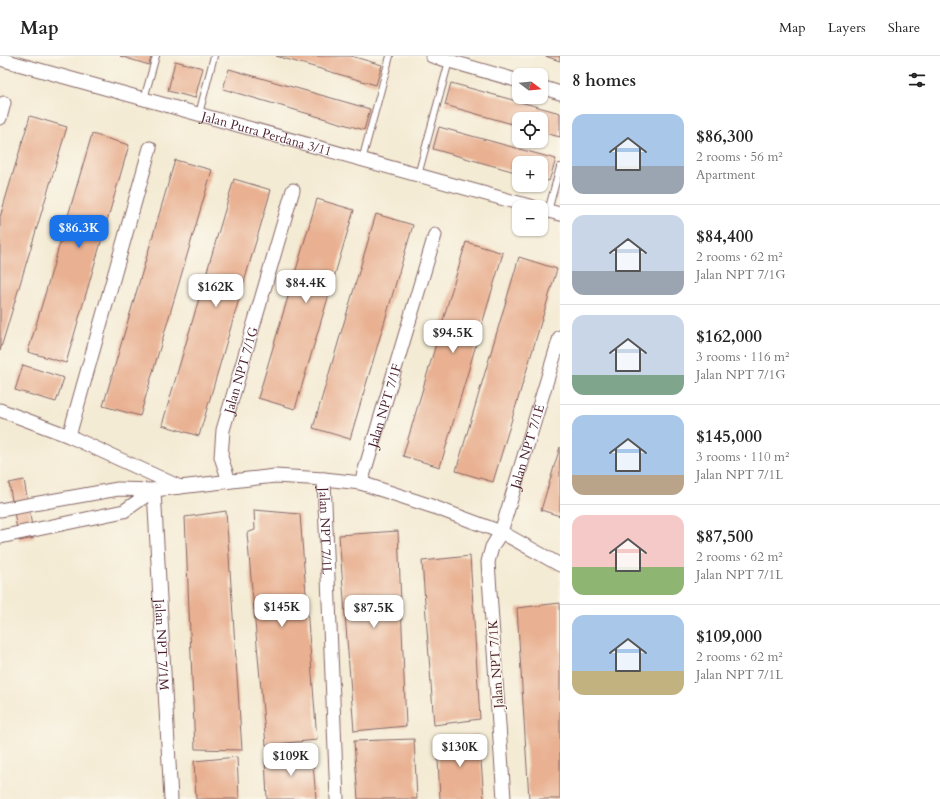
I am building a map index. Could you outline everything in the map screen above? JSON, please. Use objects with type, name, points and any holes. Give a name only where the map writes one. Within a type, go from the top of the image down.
[{"type":"street","points":[[432,56],[512,79]]},
{"type":"street","name":"Jalan Putra Perdana 3/11","points":[[0,59],[512,201]]},
{"type":"street","points":[[548,89],[560,93]]},
{"type":"street","points":[[0,118],[4,104]]},
{"type":"street","points":[[69,436],[150,148]]},
{"type":"street","name":"Jalan NPT 7/1G","points":[[229,481],[220,457],[223,430],[293,190]]},
{"type":"street","name":"Jalan NPT 7/1F","points":[[361,483],[435,235]]},
{"type":"street","name":"Jalan NPT 7/1E","points":[[501,532],[560,337]]},
{"type":"street","points":[[0,410],[69,436],[180,487]]},
{"type":"street","points":[[0,510],[118,489],[154,490],[275,476],[324,479],[361,483],[430,506],[501,532],[560,565]]},
{"type":"street","name":"Jalan NPT 7/1L","points":[[324,479],[337,799]]},
{"type":"street","points":[[0,537],[124,511],[154,490]]},
{"type":"street","name":"Jalan NPT 7/1M","points":[[154,490],[171,799]]},
{"type":"street","name":"Jalan NPT 7/1K","points":[[501,532],[492,547],[488,562],[504,799]]},
{"type":"lane","points":[[144,99],[156,56]]},
{"type":"lane","points":[[199,114],[214,56]]},
{"type":"lane","points":[[362,160],[390,56]]},
{"type":"lane","points":[[418,175],[449,61]]},
{"type":"lane","points":[[550,212],[560,167]]},
{"type":"building","points":[[120,56],[151,56],[149,65]]},
{"type":"building","points":[[276,56],[351,56],[382,65],[376,85]]},
{"type":"building","points":[[545,56],[560,56],[560,61]]},
{"type":"building","points":[[175,61],[203,68],[195,98],[168,91]]},
{"type":"building","points":[[229,69],[370,109],[364,130],[223,89]]},
{"type":"building","points":[[451,83],[512,100],[512,104],[527,104],[560,113],[560,137],[548,134],[548,112],[512,112],[512,124],[445,105]]},
{"type":"building","points":[[30,116],[67,127],[0,351],[0,217]]},
{"type":"building","points":[[439,127],[545,156],[512,156],[512,171],[433,149]]},
{"type":"building","points":[[92,134],[129,145],[66,363],[28,352]]},
{"type":"building","points":[[548,157],[556,159],[548,181]]},
{"type":"building","points":[[175,160],[212,170],[140,416],[103,406]]},
{"type":"building","points":[[234,179],[271,190],[199,436],[162,425]]},
{"type":"building","points":[[317,199],[354,210],[295,409],[258,398]]},
{"type":"building","points":[[376,214],[413,225],[350,439],[313,428]]},
{"type":"building","points":[[466,242],[503,253],[440,467],[403,456]]},
{"type":"building","points":[[519,257],[557,269],[493,482],[456,471]]},
{"type":"building","points":[[23,365],[64,378],[56,402],[15,390]]},
{"type":"building","points":[[560,447],[560,516],[541,510]]},
{"type":"building","points":[[24,480],[34,538],[19,541],[9,483]]},
{"type":"building","points":[[254,510],[300,514],[317,740],[266,745],[247,533],[255,530]]},
{"type":"building","points":[[226,511],[242,750],[195,749],[185,517]]},
{"type":"building","points":[[398,531],[406,726],[354,731],[339,535]]},
{"type":"building","points":[[470,556],[480,719],[434,725],[422,561]]},
{"type":"building","points":[[560,603],[560,799],[529,799],[517,608]]},
{"type":"building","points":[[479,735],[484,799],[440,799],[437,739]]},
{"type":"building","points":[[414,739],[417,799],[358,799],[354,741]]},
{"type":"building","points":[[312,751],[316,799],[267,799],[265,758]]},
{"type":"building","points":[[237,757],[239,799],[196,799],[194,761]]}]
